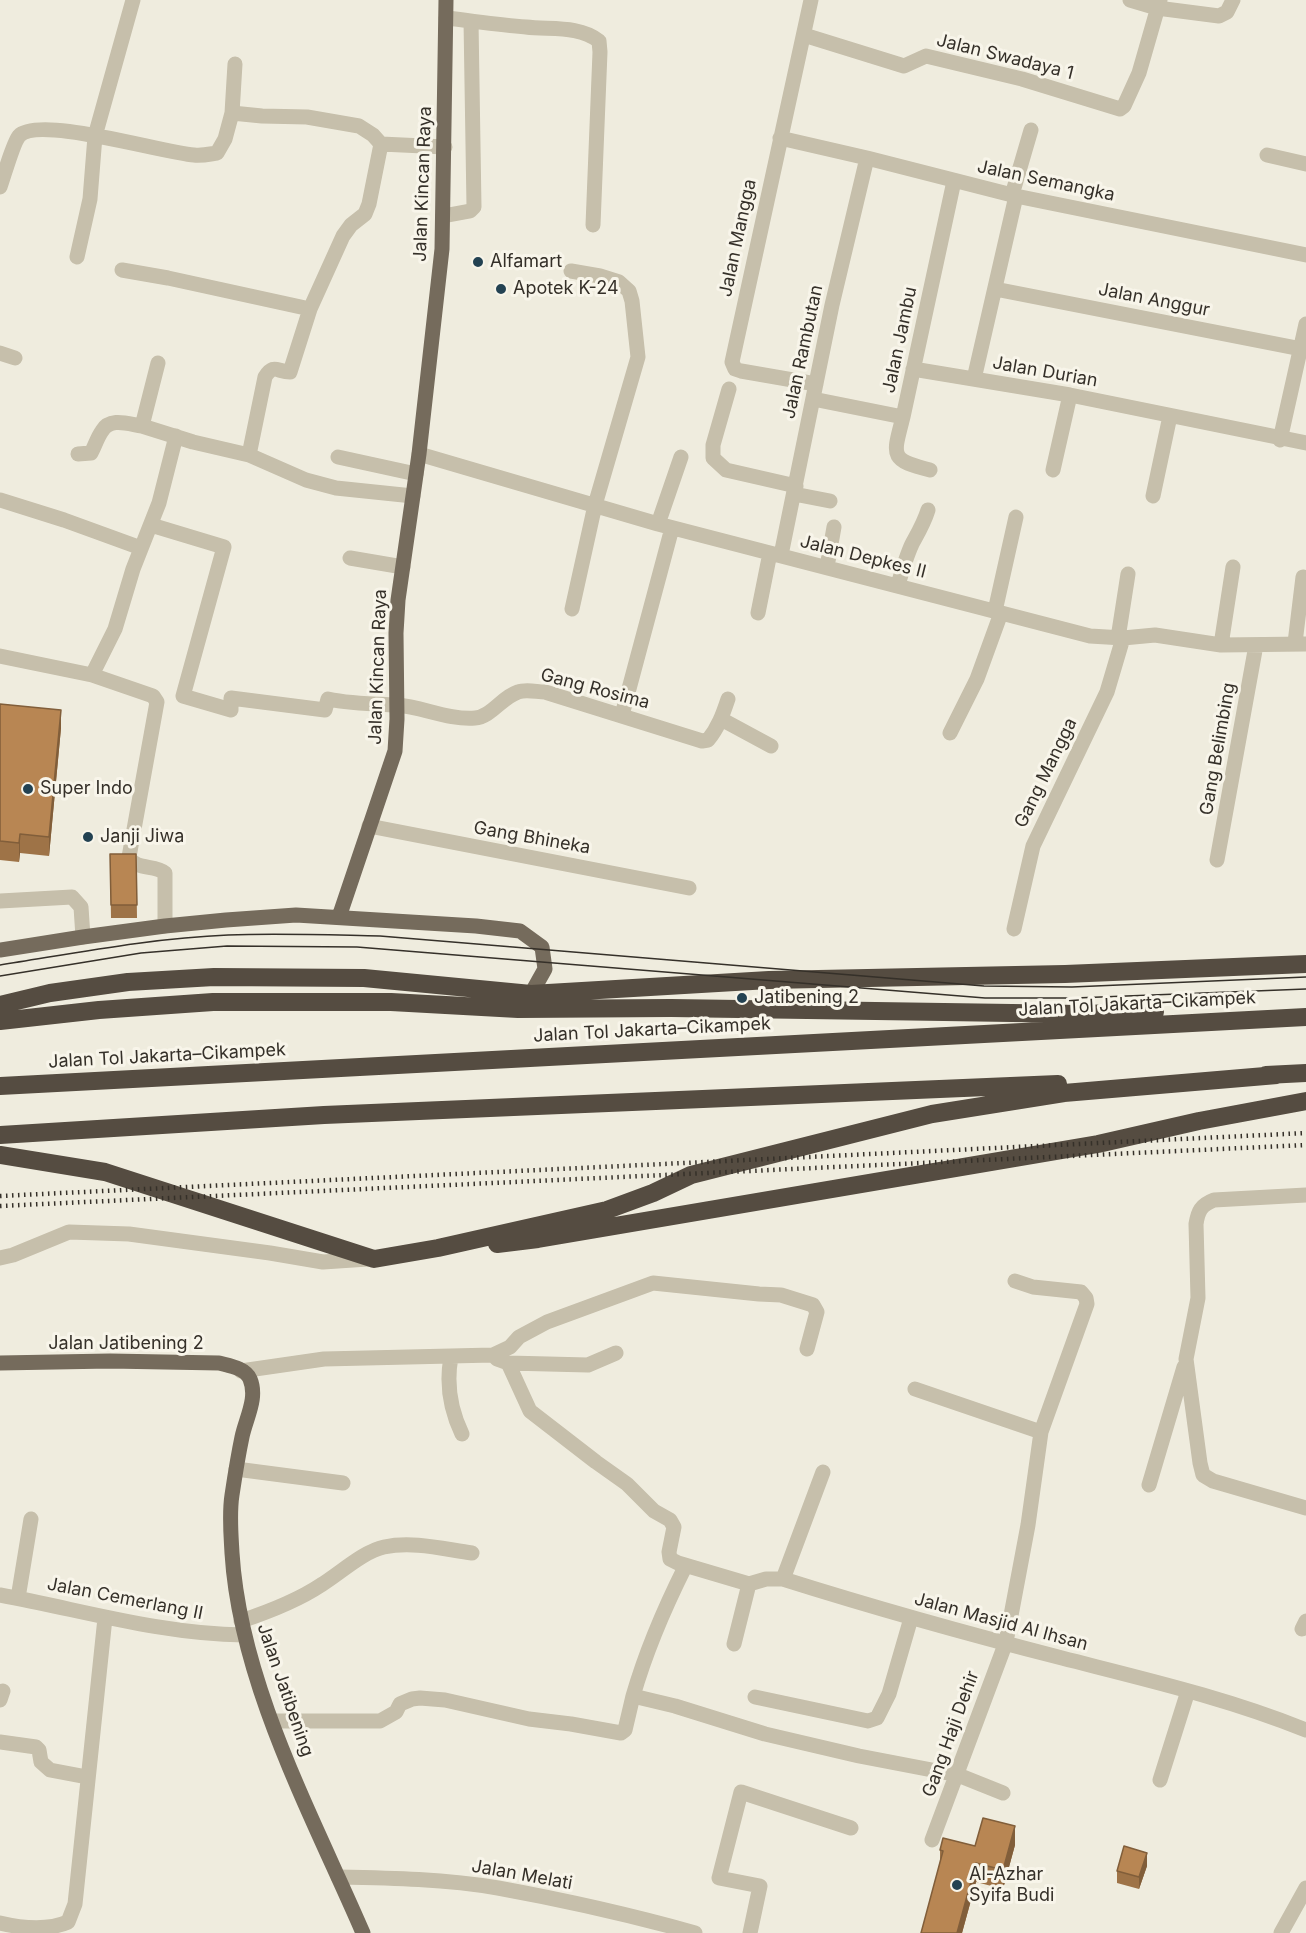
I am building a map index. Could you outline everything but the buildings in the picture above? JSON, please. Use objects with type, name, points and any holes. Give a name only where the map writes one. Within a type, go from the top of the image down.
[{"type":"highway","points":[[0,1005],[50,993],[128,982],[214,977],[364,978],[531,994],[769,980],[1065,974],[1306,964]]},
{"type":"highway","points":[[0,1021],[99,1010],[213,1002],[391,1002],[518,1009],[671,1008],[1080,1014],[1306,1011]]},
{"type":"highway","name":"Jalan Tol Jakarta–Cikampek","points":[[0,1086],[1306,1017]]},
{"type":"highway","points":[[0,1155],[105,1172],[374,1259],[438,1248],[607,1210],[653,1194],[691,1175],[932,1114],[1064,1094],[1306,1073]]},
{"type":"highway","points":[[0,1135],[335,1115],[1277,1075]]},
{"type":"highway","points":[[438,1248],[537,1239],[1098,1144],[1199,1121],[1306,1101]]},
{"type":"main road","name":"Jalan Kincan Raya","points":[[339,917],[395,751],[391,706],[396,633],[439,281],[445,147],[446,0]]},
{"type":"main road","points":[[0,950],[165,926],[226,920],[296,915],[339,917],[520,932],[542,946],[545,969],[531,994]]},
{"type":"main road","name":"Jalan Jatibening 2","points":[[0,1363],[177,1361],[219,1363],[245,1373]]},
{"type":"main road","name":"Jalan Jatibening","points":[[245,1373],[253,1387],[253,1400],[231,1498],[234,1574],[242,1628],[272,1721],[302,1796],[363,1933]]},
{"type":"street","points":[[76,256],[90,199],[95,136],[133,0]]},
{"type":"street","points":[[804,35],[811,0]]},
{"type":"street","points":[[1130,0],[1219,16],[1227,12],[1233,0]]},
{"type":"street","name":"Jalan Swadaya 1","points":[[804,35],[904,66],[926,56],[933,57],[1022,79],[1120,109],[1124,106],[1139,73],[1159,4]]},
{"type":"street","points":[[446,18],[570,29],[591,35],[599,40],[593,225]]},
{"type":"street","points":[[443,216],[470,211],[474,207],[471,21]]},
{"type":"street","name":"Jalan Mangga","points":[[804,35],[732,362],[735,369],[814,392]]},
{"type":"street","points":[[0,187],[18,137],[26,131],[39,129],[95,136],[196,155],[217,153],[225,139],[231,113],[235,64]]},
{"type":"street","points":[[231,113],[307,117],[359,126],[373,135],[381,144],[445,147]]},
{"type":"street","points":[[974,379],[1014,195],[1031,130]]},
{"type":"street","name":"Jalan Semangka","points":[[780,138],[1014,195],[1306,255]]},
{"type":"street","points":[[249,455],[265,377],[269,370],[273,369],[290,372],[310,309],[343,236],[351,225],[365,214],[376,176],[381,144]]},
{"type":"street","points":[[1267,155],[1306,164]]},
{"type":"street","name":"Jalan Rambutan","points":[[758,614],[795,490],[832,305],[867,158]]},
{"type":"street","name":"Jalan Jambu","points":[[814,392],[903,417],[954,181]]},
{"type":"street","points":[[122,270],[310,309]]},
{"type":"street","points":[[571,271],[619,282],[629,291],[637,344],[637,366],[595,506],[572,609]]},
{"type":"street","name":"Jalan Anggur","points":[[995,289],[1303,349]]},
{"type":"street","points":[[1280,440],[1303,349],[1306,324]]},
{"type":"street","points":[[0,353],[15,358]]},
{"type":"street","points":[[142,426],[158,363]]},
{"type":"street","name":"Jalan Durian","points":[[914,369],[1070,395],[1280,440],[1306,443]]},
{"type":"street","points":[[729,389],[713,445],[713,458],[726,470],[830,501]]},
{"type":"street","points":[[1053,470],[1070,395]]},
{"type":"street","points":[[1153,496],[1170,416]]},
{"type":"street","points":[[903,417],[896,445],[896,452],[900,460],[907,465],[930,470]]},
{"type":"street","points":[[78,454],[91,453],[101,432],[111,423],[120,422],[249,455],[306,480],[336,488],[413,496]]},
{"type":"street","points":[[92,675],[115,629],[133,568],[151,525],[176,436]]},
{"type":"street","name":"Jalan Depkes II","points":[[419,454],[665,526],[1090,636],[1120,638],[1155,635],[1221,645],[1301,644]]},
{"type":"street","points":[[622,715],[681,457]]},
{"type":"street","points":[[338,458],[416,474]]},
{"type":"street","points":[[0,500],[141,548]]},
{"type":"street","points":[[897,585],[904,563],[928,510]]},
{"type":"street","points":[[950,733],[977,679],[998,612],[1016,517]]},
{"type":"street","name":"Gang Rosima","points":[[151,525],[224,547],[183,696],[231,710],[231,698],[325,710],[328,699],[475,718],[485,716],[495,706],[518,692],[545,692],[702,741],[708,740],[721,719],[728,699]]},
{"type":"street","points":[[827,567],[834,527]]},
{"type":"street","points":[[350,558],[403,567]]},
{"type":"street","points":[[1221,645],[1233,567]]},
{"type":"street","name":"Gang Mangga","points":[[1014,929],[1033,846],[1107,692],[1120,638],[1128,574]]},
{"type":"street","points":[[1301,644],[1303,577]]},
{"type":"street","name":"Gang Belimbing","points":[[1217,860],[1256,645]]},
{"type":"street","points":[[0,656],[92,675],[153,696],[157,702],[129,857],[131,862],[162,870],[165,873],[165,926]]},
{"type":"street","points":[[721,719],[771,746]]},
{"type":"street","name":"Gang Bhineka","points":[[369,826],[689,888]]},
{"type":"street","points":[[0,901],[72,897],[81,907],[83,937]]},
{"type":"street","points":[[1149,1485],[1186,1359],[1198,1298],[1196,1224],[1198,1213],[1204,1204],[1214,1200],[1306,1195]]},
{"type":"street","points":[[0,1258],[69,1232],[129,1234],[323,1262],[374,1259]]},
{"type":"street","name":"Gang Haji Dehir","points":[[932,1840],[1006,1642],[1028,1525],[1041,1432],[1087,1304],[1081,1292],[1033,1287],[1015,1281]]},
{"type":"street","points":[[245,1373],[324,1359],[493,1355],[510,1347],[519,1337],[547,1322],[653,1283],[781,1295],[813,1305],[817,1312],[807,1350]]},
{"type":"street","points":[[493,1355],[496,1359],[508,1363],[588,1365],[616,1353]]},
{"type":"street","points":[[451,1357],[448,1382],[452,1407],[462,1434]]},
{"type":"street","points":[[1186,1359],[1203,1475],[1214,1481],[1306,1508]]},
{"type":"street","points":[[272,1721],[380,1721],[396,1712],[400,1704],[420,1698],[445,1700],[529,1719],[621,1733],[625,1730],[644,1658],[685,1567],[670,1559],[669,1552],[674,1527],[670,1520],[654,1511],[627,1484],[530,1411],[508,1363]]},
{"type":"street","points":[[915,1389],[1041,1432]]},
{"type":"street","points":[[236,1469],[343,1483]]},
{"type":"street","points":[[783,1579],[823,1472]]},
{"type":"street","points":[[18,1598],[31,1519]]},
{"type":"street","points":[[242,1628],[319,1587],[382,1547],[406,1544],[472,1553]]},
{"type":"street","name":"Jalan Masjid Al Ihsan","points":[[685,1567],[749,1584],[766,1579],[783,1579],[911,1618],[1188,1690],[1306,1730]]},
{"type":"street","points":[[734,1644],[749,1584]]},
{"type":"street","name":"Jalan Cemerlang II","points":[[0,1595],[186,1633],[242,1628]]},
{"type":"street","points":[[0,1923],[18,1928],[54,1926],[68,1922],[75,1904],[87,1777],[97,1714],[105,1618]]},
{"type":"street","points":[[755,1697],[868,1721],[877,1718],[889,1694],[911,1618]]},
{"type":"street","points":[[1160,1780],[1188,1690]]},
{"type":"street","points":[[633,1696],[675,1706],[765,1734],[957,1776],[1003,1792]]},
{"type":"street","points":[[0,1743],[36,1747],[39,1750],[41,1762],[50,1770],[87,1777]]},
{"type":"street","points":[[750,1933],[760,1886],[719,1878],[741,1792],[851,1828]]},
{"type":"street","name":"Jalan Melati","points":[[338,1877],[414,1879],[498,1888],[656,1922],[695,1933]]},
{"type":"street","points":[[1281,1933],[1306,1887]]},
{"type":"tram line","points":[[0,965],[171,939],[285,934],[380,936],[984,986],[1072,987],[1306,977]]},
{"type":"tram line","points":[[0,976],[141,953],[227,946],[357,947],[985,998],[1075,998],[1306,989]]},
{"type":"railway","points":[[0,1196],[1306,1133]]},
{"type":"railway","points":[[0,1206],[1306,1145]]},
{"type":"place","name":"Alfamart","points":[[478,262]]},
{"type":"place","name":"Apotek K-24","points":[[501,289]]},
{"type":"place","name":"Super Indo","points":[[28,789]]},
{"type":"place","name":"Janji Jiwa","points":[[88,837]]},
{"type":"place","name":"Jatibening 2","points":[[742,998]]},
{"type":"place","name":"Al-Azhar Syifa Budi","points":[[957,1885]]}]
